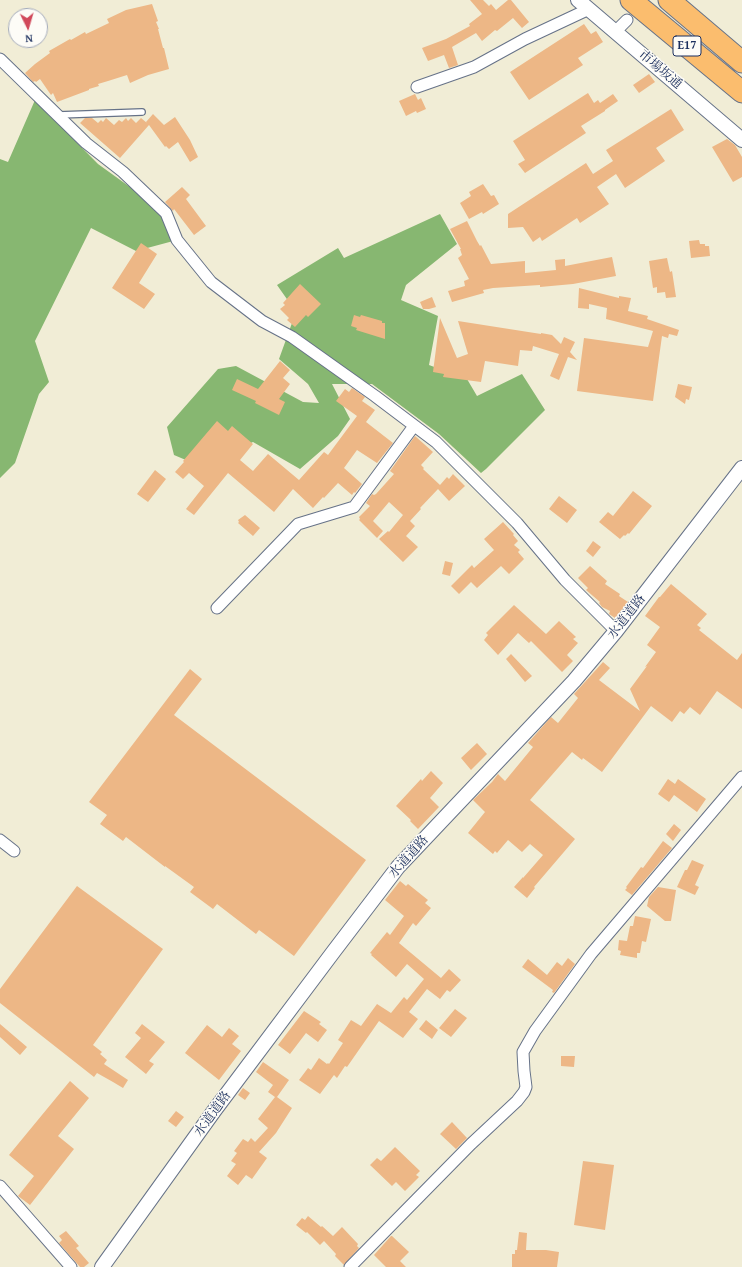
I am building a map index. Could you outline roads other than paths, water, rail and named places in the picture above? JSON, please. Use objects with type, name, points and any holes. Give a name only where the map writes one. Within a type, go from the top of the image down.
[{"type":"highway","name":"E17","points":[[669,0],[742,62]]},
{"type":"highway","name":"E17","points":[[629,10],[742,92]]},
{"type":"street","name":"市場坂通","points":[[578,0],[742,140]]},
{"type":"street","points":[[418,87],[474,67],[525,39],[589,10]]},
{"type":"street","points":[[615,32],[629,10]]},
{"type":"street","points":[[0,59],[86,143],[124,172],[166,213],[176,240],[211,282],[262,321],[292,337],[375,396],[436,442],[517,523],[565,580],[616,631]]},
{"type":"street","points":[[217,608],[298,524],[354,507],[414,426]]},
{"type":"street","name":"水道道路","points":[[102,1267],[214,1111],[398,867],[574,681],[616,631],[742,468]]},
{"type":"street","points":[[350,1267],[466,1149],[517,1101],[526,1087],[523,1052],[535,1031],[591,954],[742,776]]},
{"type":"street","points":[[0,840],[14,851]]},
{"type":"street","points":[[0,1186],[71,1267]]},
{"type":"lane","points":[[58,115],[142,112]]}]
